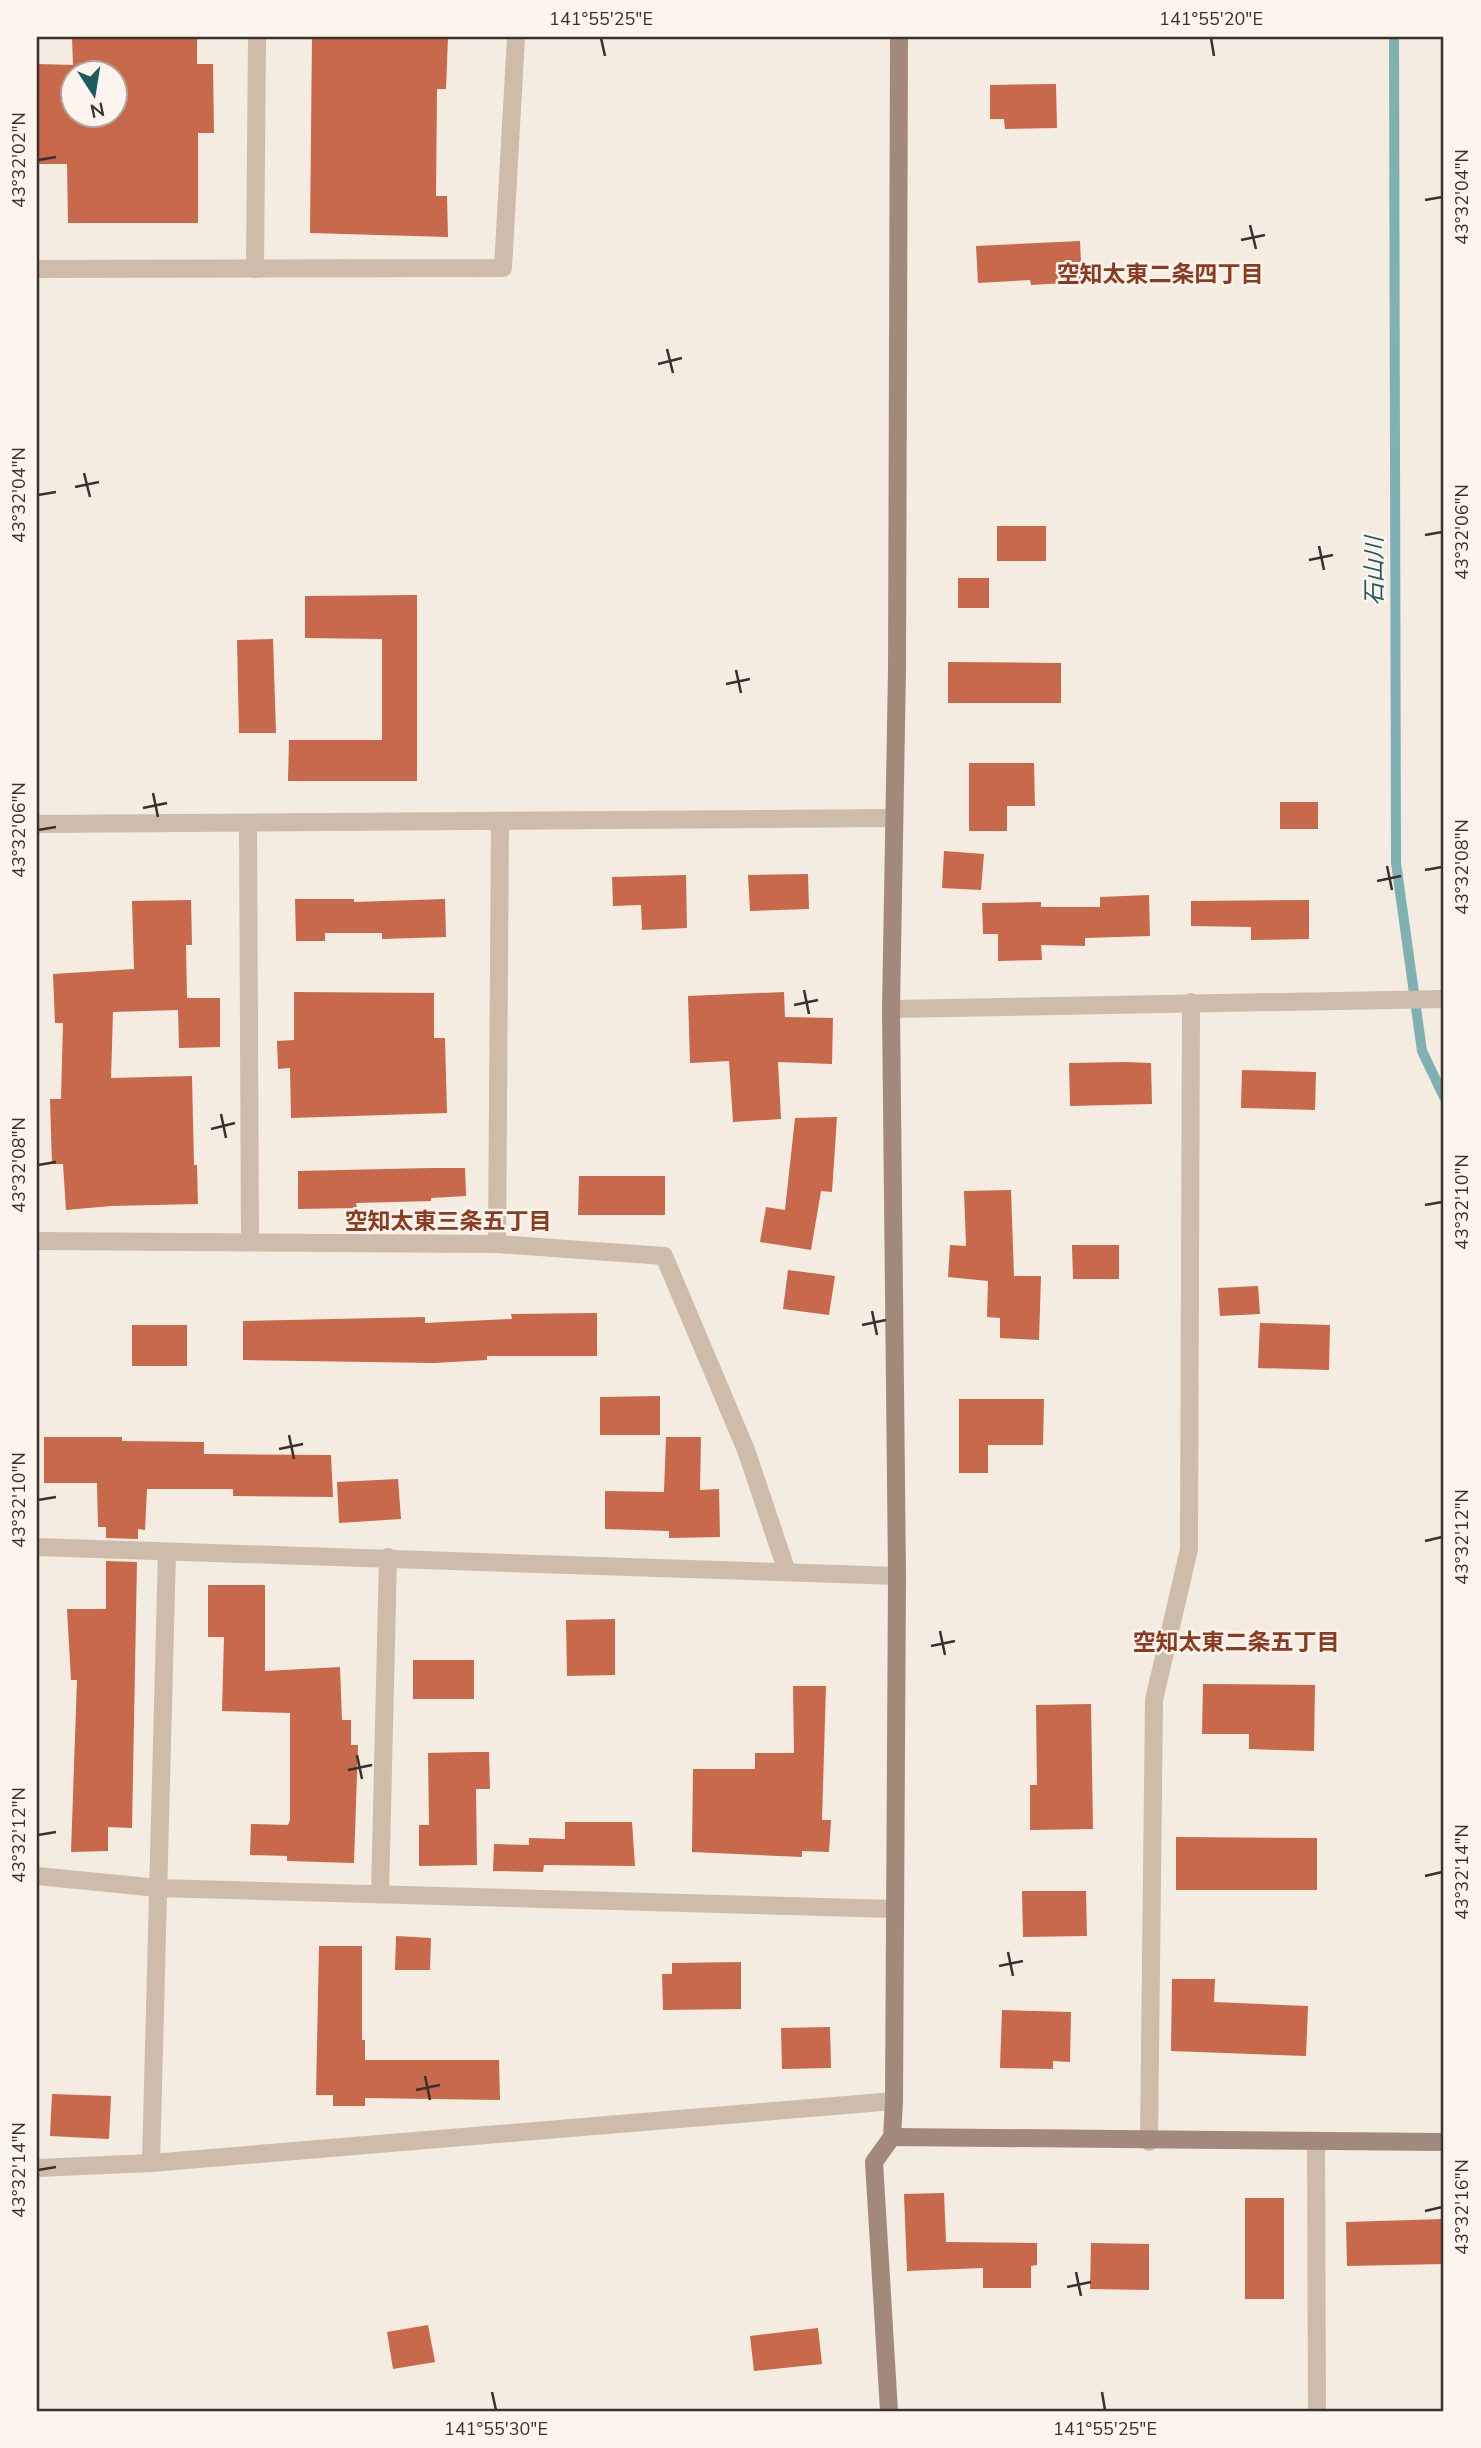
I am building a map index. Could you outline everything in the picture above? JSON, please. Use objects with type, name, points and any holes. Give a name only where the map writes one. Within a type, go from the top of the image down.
[{"type":"street","points":[[255,269],[257,37]]},
{"type":"street","points":[[37,269],[503,268],[516,37]]},
{"type":"street","points":[[889,2411],[874,2162],[892,2137],[894,2101],[897,1576],[891,1009],[899,37]]},
{"type":"street","points":[[37,824],[894,818]]},
{"type":"street","points":[[497,1244],[500,821]]},
{"type":"street","points":[[248,822],[250,1242]]},
{"type":"street","points":[[891,1009],[1444,999]]},
{"type":"street","points":[[1149,2141],[1154,1700],[1189,1549],[1191,1002]]},
{"type":"street","points":[[37,1241],[497,1244],[664,1256],[746,1450],[787,1572]]},
{"type":"street","points":[[37,1547],[897,1576]]},
{"type":"street","points":[[150,2163],[167,1552]]},
{"type":"street","points":[[380,1894],[388,1558]]},
{"type":"street","points":[[37,1876],[158,1888],[894,1909]]},
{"type":"street","points":[[37,2168],[150,2163],[894,2101]]},
{"type":"street","points":[[892,2137],[1444,2142]]},
{"type":"street","points":[[1316,2142],[1317,2411]]},
{"type":"building","points":[[72,37],[197,37],[197,64],[213,64],[214,133],[198,133],[198,223],[68,223],[67,164],[39,164],[38,64],[60,65],[60,130],[130,130],[130,60],[73,60]]},
{"type":"building","points":[[312,37],[448,37],[446,89],[437,89],[436,196],[447,196],[448,237],[310,233]]},
{"type":"building","points":[[1056,84],[1057,128],[1005,129],[1004,119],[990,119],[990,85]]},
{"type":"building","points":[[1080,241],[1082,282],[1031,285],[1030,280],[978,283],[976,246]]},
{"type":"building","points":[[997,526],[1046,526],[1046,561],[997,561]]},
{"type":"building","points":[[958,578],[989,578],[989,608],[958,608]]},
{"type":"building","points":[[417,595],[417,781],[288,781],[289,740],[382,740],[382,639],[305,638],[305,596]]},
{"type":"building","points":[[273,639],[276,733],[239,733],[237,640]]},
{"type":"building","points":[[948,662],[1061,663],[1061,703],[948,703]]},
{"type":"building","points":[[969,763],[1034,763],[1035,806],[1007,806],[1007,831],[969,831]]},
{"type":"building","points":[[1280,802],[1318,802],[1318,829],[1280,829]]},
{"type":"building","points":[[944,851],[984,854],[981,890],[942,888]]},
{"type":"building","points":[[808,874],[809,909],[750,911],[748,875]]},
{"type":"building","points":[[686,875],[687,928],[642,930],[641,905],[613,906],[612,877]]},
{"type":"building","points":[[1149,895],[1150,936],[1085,938],[1085,946],[1041,945],[1042,960],[998,961],[998,934],[983,934],[982,903],[1041,902],[1041,907],[1100,907],[1100,897]]},
{"type":"building","points":[[295,899],[354,899],[354,902],[445,899],[446,937],[382,939],[382,933],[325,933],[325,941],[296,941]]},
{"type":"building","points":[[191,900],[192,945],[186,945],[187,998],[220,998],[220,1047],[179,1048],[178,1010],[113,1012],[111,1078],[192,1076],[194,1165],[197,1165],[198,1204],[66,1210],[63,1164],[52,1164],[50,1099],[61,1099],[63,1023],[55,1023],[53,974],[134,969],[132,901]]},
{"type":"building","points":[[1309,900],[1309,939],[1251,940],[1251,927],[1191,926],[1191,901]]},
{"type":"building","points":[[294,992],[434,993],[434,1038],[445,1038],[447,1113],[291,1118],[290,1068],[278,1069],[277,1041],[294,1040]]},
{"type":"building","points":[[784,992],[785,1017],[833,1018],[832,1064],[778,1062],[781,1119],[733,1122],[729,1061],[690,1063],[688,996]]},
{"type":"building","points":[[1069,1063],[1151,1063],[1152,1104],[1070,1106]]},
{"type":"building","points":[[1242,1070],[1316,1072],[1315,1110],[1241,1108]]},
{"type":"building","points":[[837,1117],[832,1192],[821,1191],[811,1250],[760,1242],[766,1207],[785,1210],[795,1118]]},
{"type":"building","points":[[465,1168],[466,1196],[431,1198],[431,1201],[356,1203],[357,1208],[298,1209],[298,1171]]},
{"type":"building","points":[[579,1176],[665,1176],[665,1215],[578,1215]]},
{"type":"building","points":[[1011,1190],[1014,1276],[1041,1276],[1039,1340],[1000,1338],[1000,1318],[987,1317],[988,1281],[948,1277],[950,1245],[966,1246],[964,1191]]},
{"type":"building","points":[[1072,1245],[1119,1245],[1119,1279],[1073,1279]]},
{"type":"building","points":[[788,1270],[835,1276],[829,1315],[783,1309]]},
{"type":"building","points":[[1258,1286],[1260,1314],[1220,1316],[1218,1288]]},
{"type":"building","points":[[597,1313],[597,1356],[487,1356],[487,1360],[434,1363],[243,1360],[243,1321],[425,1317],[425,1323],[512,1319],[511,1314]]},
{"type":"building","points":[[1260,1323],[1330,1325],[1329,1370],[1258,1368]]},
{"type":"building","points":[[132,1325],[187,1325],[187,1366],[132,1366]]},
{"type":"building","points":[[660,1396],[660,1435],[600,1435],[600,1397]]},
{"type":"building","points":[[959,1399],[1044,1399],[1043,1445],[988,1445],[988,1473],[959,1473]]},
{"type":"building","points":[[44,1437],[122,1437],[122,1441],[204,1442],[204,1454],[331,1455],[333,1497],[233,1496],[233,1489],[147,1489],[145,1530],[138,1529],[138,1539],[106,1538],[106,1527],[98,1527],[97,1483],[44,1483]]},
{"type":"building","points":[[666,1437],[701,1437],[700,1490],[719,1489],[720,1537],[669,1538],[669,1531],[605,1529],[605,1491],[664,1492]]},
{"type":"building","points":[[398,1479],[401,1519],[339,1523],[337,1482]]},
{"type":"building","points":[[106,1561],[137,1562],[132,1828],[108,1827],[108,1851],[71,1852],[77,1680],[71,1680],[67,1609],[106,1609]]},
{"type":"building","points":[[208,1585],[265,1585],[265,1671],[340,1667],[342,1720],[351,1720],[351,1745],[358,1745],[354,1863],[287,1861],[287,1856],[250,1855],[251,1824],[288,1825],[290,1820],[290,1713],[222,1711],[224,1637],[208,1637]]},
{"type":"building","points":[[615,1619],[615,1675],[567,1676],[566,1620]]},
{"type":"building","points":[[413,1660],[474,1660],[474,1699],[413,1699]]},
{"type":"building","points":[[1203,1684],[1315,1685],[1314,1751],[1249,1749],[1249,1734],[1202,1734]]},
{"type":"building","points":[[793,1686],[826,1686],[822,1820],[831,1820],[829,1852],[802,1851],[802,1857],[692,1852],[693,1769],[755,1769],[755,1753],[794,1753]]},
{"type":"building","points":[[1091,1704],[1093,1829],[1030,1830],[1030,1785],[1037,1785],[1036,1705]]},
{"type":"building","points":[[489,1752],[490,1789],[476,1789],[477,1865],[419,1866],[419,1825],[429,1825],[428,1753]]},
{"type":"building","points":[[565,1822],[632,1822],[635,1866],[544,1865],[543,1872],[493,1871],[494,1844],[529,1845],[529,1838],[565,1839]]},
{"type":"building","points":[[1176,1837],[1317,1838],[1317,1890],[1176,1890]]},
{"type":"building","points":[[1022,1891],[1086,1891],[1087,1936],[1023,1937]]},
{"type":"building","points":[[396,1936],[431,1938],[430,1970],[395,1970]]},
{"type":"building","points":[[319,1946],[362,1946],[362,2040],[365,2040],[365,2060],[499,2060],[500,2100],[365,2098],[365,2106],[333,2106],[333,2095],[316,2095]]},
{"type":"building","points":[[741,1962],[741,2009],[663,2010],[662,1974],[672,1974],[672,1963]]},
{"type":"building","points":[[1172,1979],[1215,1979],[1214,2002],[1308,2006],[1306,2056],[1171,2051]]},
{"type":"building","points":[[1002,2010],[1071,2012],[1070,2062],[1053,2061],[1053,2069],[1000,2068]]},
{"type":"building","points":[[830,2027],[831,2068],[782,2069],[781,2028]]},
{"type":"building","points":[[52,2094],[111,2096],[109,2139],[50,2136]]},
{"type":"building","points":[[944,2193],[946,2242],[1037,2243],[1037,2265],[1031,2266],[1031,2288],[983,2288],[983,2268],[907,2271],[904,2194]]},
{"type":"building","points":[[1245,2198],[1284,2198],[1284,2299],[1245,2299]]},
{"type":"building","points":[[1444,2219],[1444,2264],[1347,2266],[1346,2222]]},
{"type":"building","points":[[1091,2243],[1149,2244],[1149,2290],[1090,2289]]},
{"type":"building","points":[[428,2325],[435,2362],[393,2369],[387,2332]]},
{"type":"building","points":[[818,2328],[822,2364],[754,2371],[750,2336]]},
{"type":"waterway","name":"石山川","points":[[1394,37],[1396,863],[1422,1051],[1444,1097]]},
{"type":"district","name":"空知太東二条四丁目","points":[[1160,274]]},
{"type":"district","name":"空知太東三条五丁目","points":[[448,1221]]},
{"type":"district","name":"空知太東二条五丁目","points":[[1236,1642]]}]
